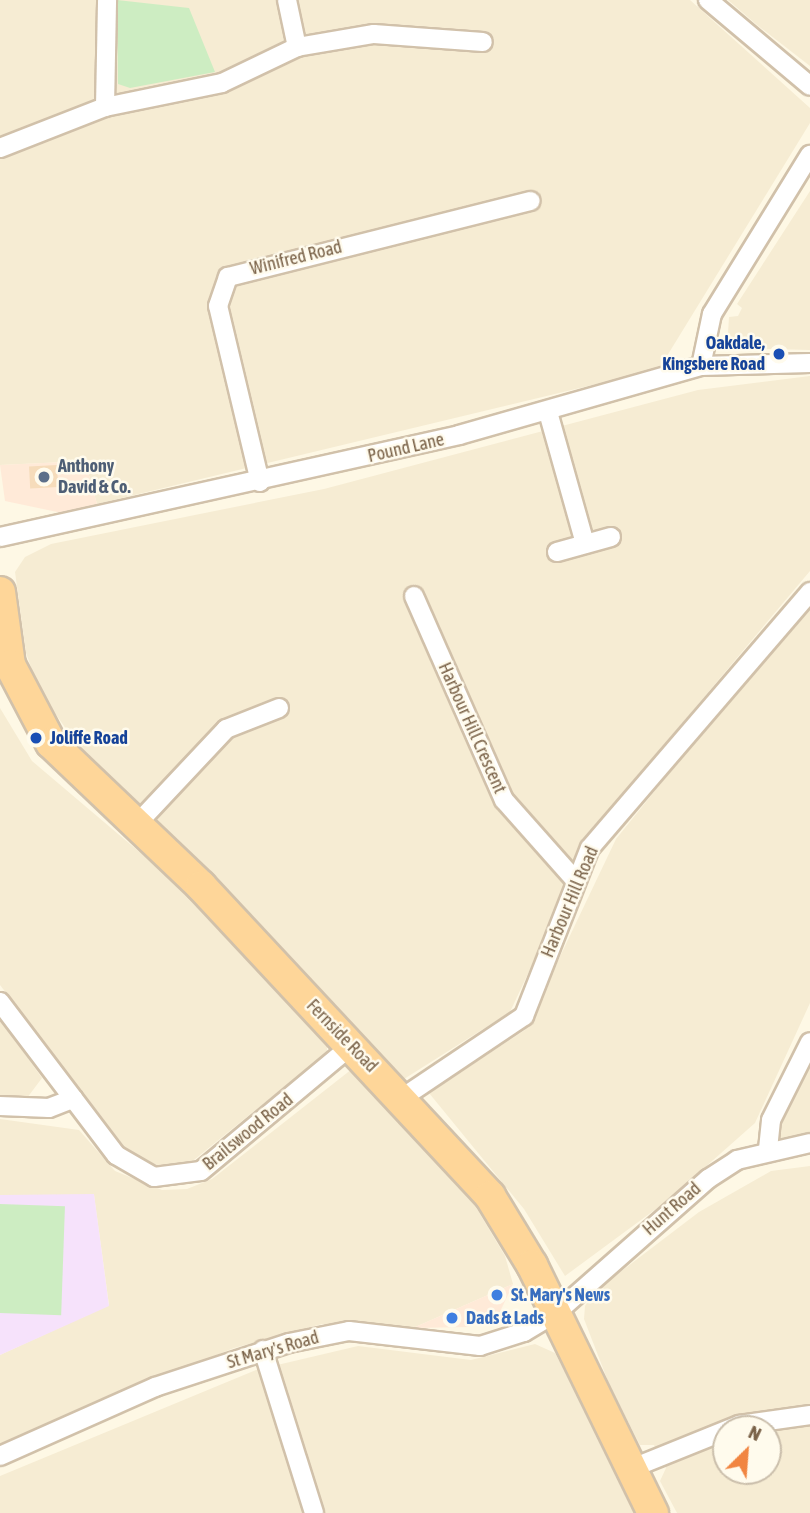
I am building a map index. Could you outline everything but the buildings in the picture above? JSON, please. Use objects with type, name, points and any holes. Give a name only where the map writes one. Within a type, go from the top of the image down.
[{"type":"highway","name":"Fernside Road","points":[[0,592],[5,668],[51,743],[402,1098],[490,1196],[556,1313],[653,1513]]},
{"type":"street","points":[[105,107],[107,0]]},
{"type":"street","points":[[287,0],[297,47]]},
{"type":"street","points":[[708,0],[810,86]]},
{"type":"street","points":[[0,148],[105,107],[222,83],[297,47],[374,34],[483,42]]},
{"type":"street","points":[[701,366],[712,314],[810,155]]},
{"type":"street","name":"Winifred Road","points":[[260,482],[218,306],[228,277],[531,201]]},
{"type":"street","name":"Pound Lane","points":[[0,537],[260,482],[548,412],[701,366],[810,363]]},
{"type":"street","points":[[548,412],[585,544]]},
{"type":"street","points":[[557,552],[611,537]]},
{"type":"street","name":"Harbour Hill Road","points":[[402,1098],[524,1016],[576,881],[609,820],[810,592]]},
{"type":"street","name":"Harbour Hill Crescent","points":[[414,596],[503,800],[576,881]]},
{"type":"street","points":[[135,826],[226,729],[279,708]]},
{"type":"street","name":"Brailswood Road","points":[[0,1002],[73,1099],[134,1169],[177,1178],[222,1156],[351,1046]]},
{"type":"street","points":[[768,1149],[771,1120],[810,1042]]},
{"type":"street","points":[[0,1106],[49,1108],[73,1099]]},
{"type":"street","name":"Hunt Road","points":[[556,1313],[708,1179],[768,1149],[810,1143]]},
{"type":"street","name":"St Mary's Road","points":[[0,1456],[155,1388],[263,1350],[349,1331],[480,1346],[556,1313]]},
{"type":"street","points":[[263,1350],[314,1513]]},
{"type":"street","points":[[630,1469],[739,1425],[810,1415]]},
{"type":"shaded area","points":[[0,0],[690,0],[810,108],[810,123],[659,369],[97,504],[85,461],[0,465]]},
{"type":"shaded area","points":[[728,0],[810,0],[810,66],[757,25]]},
{"type":"shaded area","points":[[810,191],[810,350],[739,348],[728,333],[729,317],[738,316],[742,308],[737,304]]},
{"type":"shaded area","points":[[810,376],[810,571],[599,822],[510,1012],[404,1079],[244,908],[93,767],[40,692],[26,653],[15,572],[25,557],[51,544],[324,489],[698,390]]},
{"type":"shaded area","points":[[85,461],[97,504],[62,513],[5,501],[0,465]]},
{"type":"shaded area","points":[[810,599],[810,1003],[755,1123],[668,1200],[565,1276],[524,1209],[429,1093],[525,1030],[616,839]]},
{"type":"shaded area","points":[[0,708],[32,761],[196,900],[327,1036],[327,1052],[189,1164],[160,1166],[131,1155],[0,985]]},
{"type":"shaded area","points":[[0,1019],[42,1078],[27,1098],[0,1096]]},
{"type":"shaded area","points":[[810,1067],[810,1143],[768,1149],[790,1104]]},
{"type":"shaded area","points":[[352,1069],[474,1204],[505,1256],[513,1284],[413,1328],[322,1324],[234,1348],[0,1444],[0,1355],[109,1305],[94,1195],[0,1195],[0,1119],[79,1130],[115,1171],[162,1190],[187,1189],[212,1179]]},
{"type":"shaded area","points":[[810,1166],[810,1513],[677,1513],[660,1481],[666,1468],[654,1445],[640,1445],[611,1389],[584,1319],[585,1306],[594,1292],[699,1212],[771,1171]]},
{"type":"shaded area","points":[[94,1194],[109,1306],[0,1355],[0,1195]]},
{"type":"shaded area","points":[[513,1284],[498,1316],[468,1327],[413,1328]]},
{"type":"shaded area","points":[[535,1344],[555,1353],[643,1513],[0,1513],[0,1476],[256,1370],[358,1346],[471,1360]]},
{"type":"green space","points":[[117,0],[189,8],[215,72],[130,88],[118,84]]},
{"type":"green space","points":[[0,1204],[65,1206],[61,1315],[0,1313]]},
{"type":"place","name":"Oakdale, Kingsbere Road","points":[[779,354]]},
{"type":"place","name":"Anthony David & Co.","points":[[44,477]]},
{"type":"place","name":"Joliffe Road","points":[[36,738]]},
{"type":"place","name":"St. Mary's News","points":[[497,1295]]},
{"type":"place","name":"Dads & Lads","points":[[452,1318]]}]
